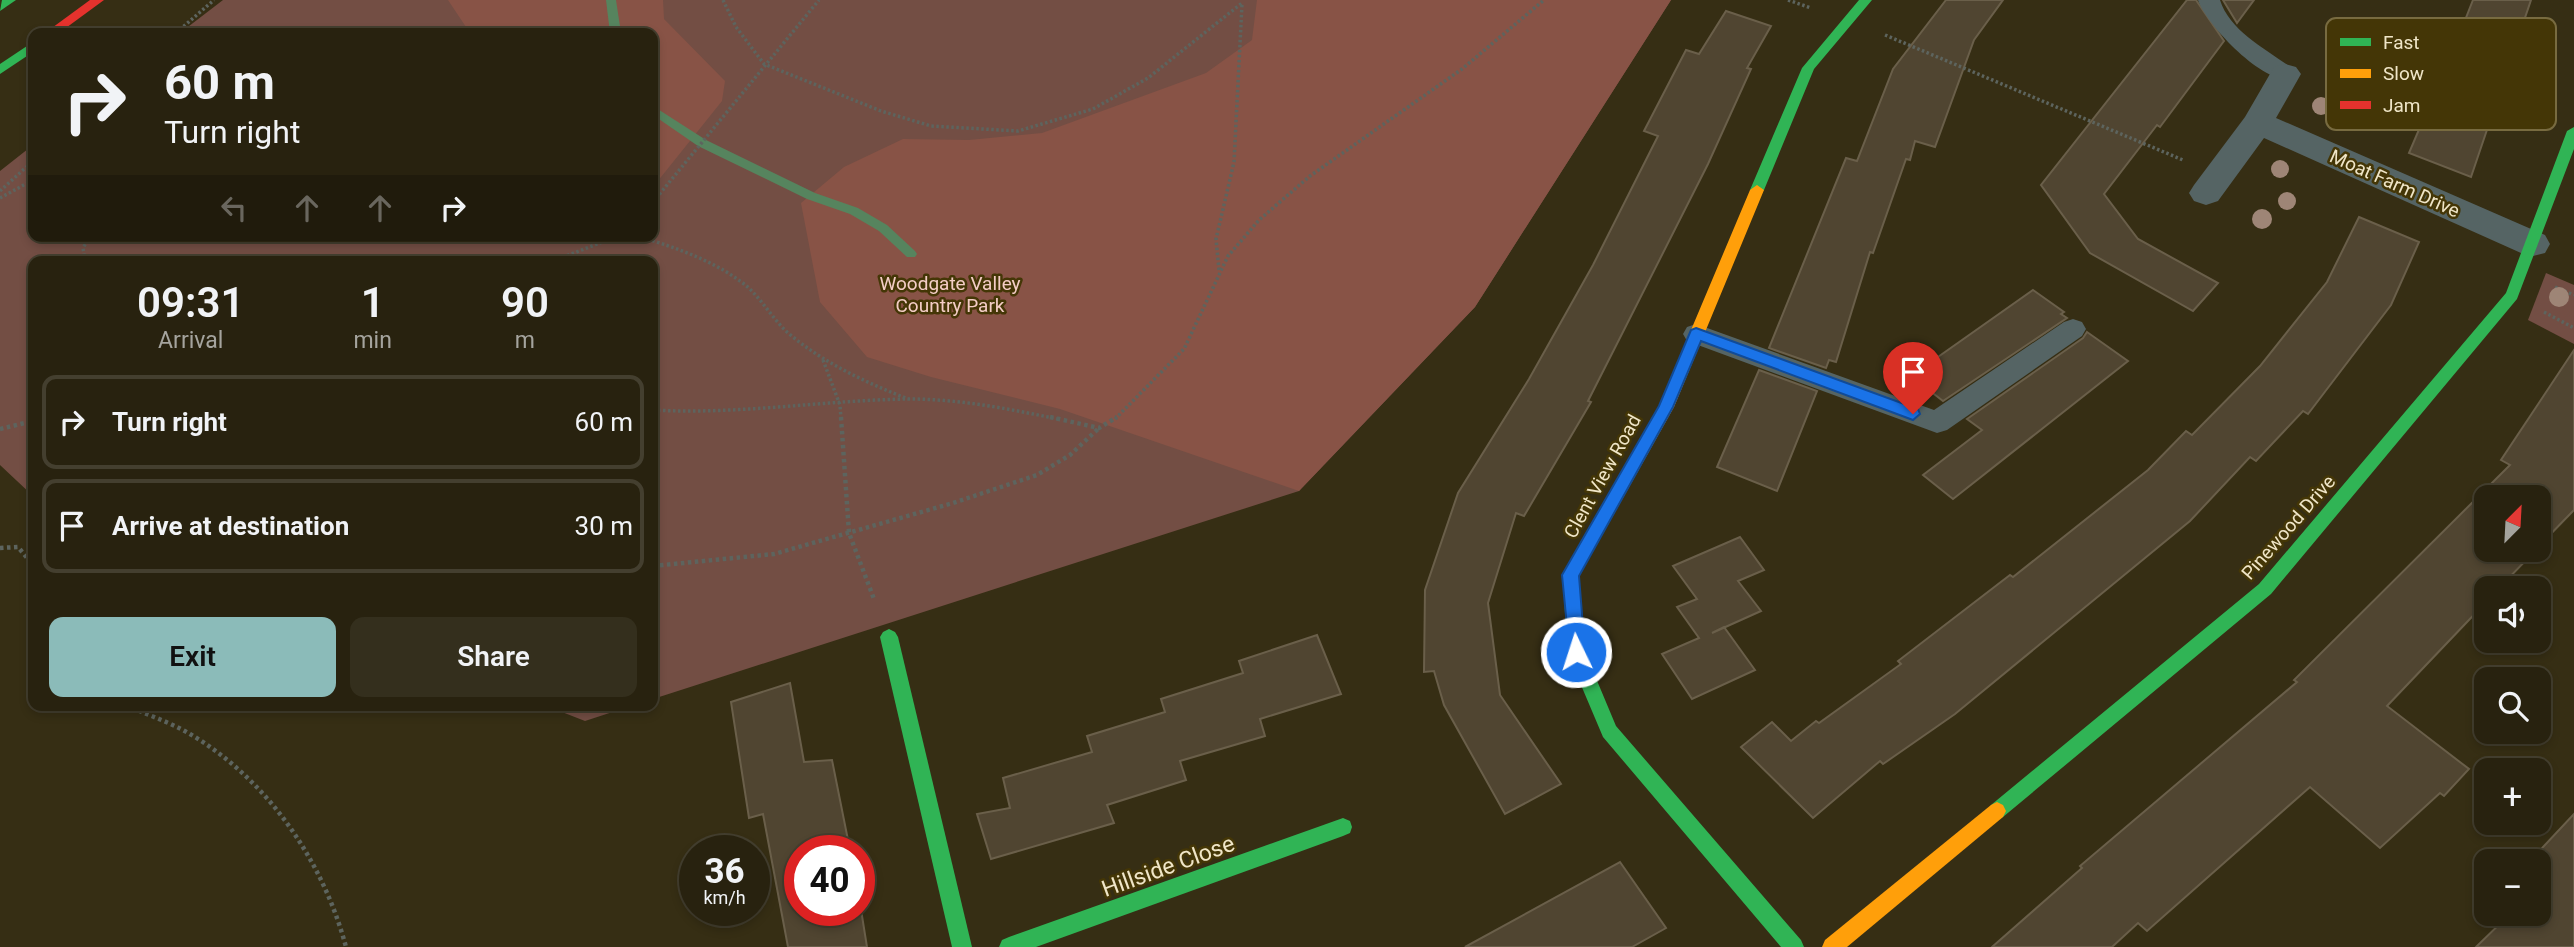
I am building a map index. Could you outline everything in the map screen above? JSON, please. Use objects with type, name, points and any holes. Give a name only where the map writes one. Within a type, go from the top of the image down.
[{"type":"main road","points":[[0,7],[10,0]]},
{"type":"main road","points":[[58,28],[97,0]]},
{"type":"main road","name":"Clent View Road","points":[[1794,947],[1609,731],[1576,652],[1571,575],[1666,407],[1808,68],[1866,0]]},
{"type":"main road","points":[[0,70],[28,50]]},
{"type":"main road","name":"Pinewood Drive","points":[[1832,947],[2265,589],[2512,295],[2574,131]]},
{"type":"main road","points":[[889,638],[962,947]]},
{"type":"main road","name":"Hillside Close","points":[[1009,947],[1343,827]]},
{"type":"street","points":[[2213,184],[2258,122],[2285,74]]},
{"type":"street","name":"Moat Farm Drive","points":[[2258,122],[2533,244]]},
{"type":"lane","points":[[2209,0],[2210,10],[2225,27],[2285,74]]},
{"type":"lane","points":[[1696,334],[1937,422],[2073,329]]},
{"type":"path","points":[[182,28],[214,0]]},
{"type":"path","points":[[723,0],[736,27],[764,64],[881,111],[931,126],[1017,131],[1093,109],[1137,84],[1243,1]]},
{"type":"path","points":[[658,196],[819,0]]},
{"type":"path","points":[[658,566],[774,554],[1037,475],[1070,455],[1099,428],[1114,421],[1188,344],[1202,318],[1219,270],[1236,245],[1273,206],[1461,70],[1523,14],[1544,0]]},
{"type":"path","points":[[1219,270],[1216,239],[1234,162],[1243,1]]},
{"type":"path","points":[[1847,21],[2213,184]]},
{"type":"path","points":[[0,191],[28,166]]},
{"type":"path","points":[[0,198],[28,183]]},
{"type":"path","points":[[566,256],[602,242]]},
{"type":"path","points":[[658,242],[673,246],[742,281],[773,318],[822,359],[867,384],[910,399]]},
{"type":"path","points":[[822,359],[840,405],[849,533],[874,597]]},
{"type":"path","points":[[658,410],[702,414],[910,399],[990,405],[1099,428]]},
{"type":"path","points":[[0,429],[28,422]]},
{"type":"path","points":[[0,548],[18,547],[28,559]]},
{"type":"path","points":[[139,711],[197,738],[247,777],[306,849],[342,927],[346,947]]},
{"type":"green space","name":"Woodgate Valley Country Park","points":[[223,0],[1671,0],[1475,307],[1299,491],[658,697],[658,256],[28,256],[28,491],[0,465],[0,171],[28,149],[28,242],[658,242],[658,28],[187,28]]},
{"type":"green space","points":[[448,0],[663,0],[664,19],[725,81],[722,101],[658,181],[658,28],[467,28]]},
{"type":"green space","points":[[1257,0],[1671,0],[1475,307],[1299,491],[1060,409],[931,377],[867,357],[820,302],[801,203],[844,167],[903,139],[969,140],[1042,133],[1206,73],[1252,40]]},
{"type":"green space","points":[[2546,273],[2574,285],[2574,344],[2528,320]]},
{"type":"green space","points":[[559,711],[616,711],[585,721]]},
{"type":"building","points":[[1946,0],[2003,0],[1974,40],[1935,147],[1915,141],[1910,160],[1906,159],[1873,253],[1870,252],[1836,362],[1829,360],[1826,368],[1769,348],[1846,158],[1857,161],[1893,69]]},
{"type":"building","points":[[2187,0],[2196,0],[2224,41],[2160,127],[2157,125],[2104,194],[2138,239],[2218,283],[2193,311],[2090,253],[2041,185]]},
{"type":"building","points":[[2223,0],[2254,0],[2237,23]]},
{"type":"building","points":[[2473,0],[2531,0],[2525,18],[2466,18]]},
{"type":"building","points":[[1726,11],[1771,26],[1747,68],[1751,69],[1708,164],[1588,401],[1591,402],[1524,516],[1516,513],[1488,603],[1500,695],[1561,784],[1505,814],[1444,705],[1434,671],[1424,672],[1425,590],[1458,493],[1529,379],[1593,265],[1658,136],[1644,131],[1686,50],[1699,54]]},
{"type":"building","points":[[2419,130],[2487,130],[2471,177],[2409,153]]},
{"type":"building","points":[[2359,217],[2419,242],[2391,305],[2308,414],[2303,411],[2256,461],[2250,457],[2190,521],[1955,714],[1883,764],[1880,761],[1813,818],[1741,747],[1772,722],[1791,741],[1816,721],[1819,723],[1901,664],[1898,661],[2010,575],[2013,577],[2148,470],[2186,431],[2192,435],[2260,366],[2327,282]]},
{"type":"building","points":[[2033,290],[2064,312],[2061,314],[2067,318],[1943,401],[1911,376]]},
{"type":"building","points":[[2087,332],[2128,361],[1953,499],[1923,475],[1982,430],[1967,419],[2083,338]]},
{"type":"building","points":[[2574,350],[2574,510],[2552,533],[2552,485],[2490,485],[2510,465],[2501,460]]},
{"type":"building","points":[[1759,370],[1817,391],[1777,491],[1717,467]]},
{"type":"building","points":[[2474,501],[2474,562],[2524,562],[2511,576],[2474,576],[2474,615],[2387,706],[2469,769],[2444,796],[2440,793],[2380,848],[2310,787],[2147,931],[2138,923],[2112,947],[1992,947],[2082,868],[2080,866],[2297,682],[2294,680]]},
{"type":"building","points":[[1740,537],[1764,570],[1738,581],[1761,611],[1724,627],[1755,670],[1692,699],[1662,654],[1699,638],[1677,607],[1697,599],[1673,566]]},
{"type":"building","points":[[1317,635],[1341,694],[1260,719],[1265,736],[1180,761],[1186,780],[1107,805],[1114,823],[991,859],[977,814],[1010,808],[1003,778],[1092,752],[1087,736],[1165,712],[1161,699],[1243,673],[1239,661]]},
{"type":"building","points":[[790,683],[804,762],[832,760],[847,835],[784,835],[784,926],[770,851],[770,835],[767,835],[763,814],[749,818],[731,702]]},
{"type":"building","points":[[2574,814],[2574,947],[2476,947],[2498,926],[2551,926],[2551,849],[2541,849]]},
{"type":"building","points":[[1620,862],[1666,928],[1632,947],[1465,947]]},
{"type":"building","points":[[784,926],[864,926],[867,947],[788,947]]},
{"type":"waterway","points":[[611,0],[615,28]]},
{"type":"waterway","points":[[658,113],[702,143],[811,196],[854,211],[883,228],[911,254]]},
{"type":"traffic: fast","points":[[0,7],[10,0]]},
{"type":"traffic: fast","points":[[1757,190],[1808,68],[1866,0]]},
{"type":"traffic: fast","points":[[0,70],[28,50]]},
{"type":"traffic: fast","points":[[1997,811],[2265,589],[2512,295],[2574,131]]},
{"type":"traffic: fast","points":[[1586,548],[1571,575],[1576,652],[1609,731],[1794,947]]},
{"type":"traffic: fast","points":[[889,637],[962,947]]},
{"type":"traffic: fast","points":[[1009,947],[1343,827]]},
{"type":"traffic: slow","points":[[1586,548],[1666,407],[1757,190]]},
{"type":"traffic: slow","points":[[1832,947],[1997,811]]},
{"type":"traffic: jam","points":[[58,28],[98,0]]},
{"type":"route","points":[[1576,652],[1571,575],[1666,407],[1696,334],[1913,414]]}]
